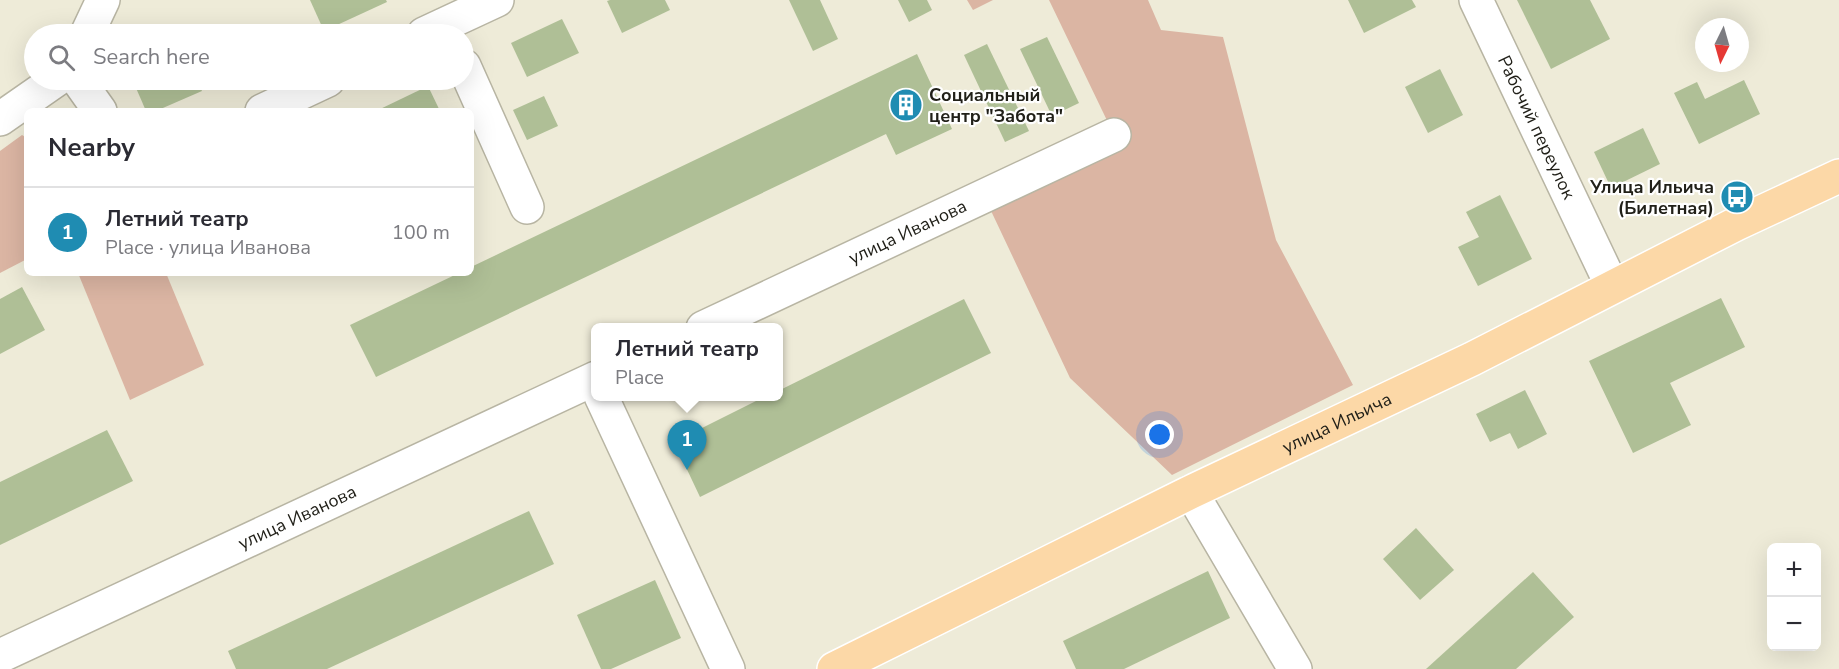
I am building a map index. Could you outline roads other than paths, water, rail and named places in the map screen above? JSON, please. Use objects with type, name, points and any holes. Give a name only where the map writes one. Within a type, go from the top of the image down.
[{"type":"main road","name":"улица Ильича","points":[[834,669],[1191,492],[1472,359],[1612,286],[1839,176]]},
{"type":"street","points":[[92,24],[103,0]]},
{"type":"street","points":[[437,23],[497,0]]},
{"type":"street","name":"Рабочий переулок","points":[[1476,0],[1612,286]]},
{"type":"street","points":[[474,88],[527,207]]},
{"type":"street","points":[[0,118],[41,90]]},
{"type":"street","points":[[85,90],[98,108]]},
{"type":"street","points":[[268,108],[307,90]]},
{"type":"street","name":"улица Иванова","points":[[712,323],[1114,135]]},
{"type":"street","name":"улица Иванова","points":[[0,656],[591,386]]},
{"type":"street","points":[[604,401],[728,669]]},
{"type":"street","points":[[1191,492],[1295,669]]},
{"type":"place","name":"Социальный центр \"Забота\"","points":[[906,105]]},
{"type":"place","name":"Улица Ильича (Билетная)","points":[[1737,197]]},
{"type":"place","name":"Летний театр","points":[[687,470]]}]
